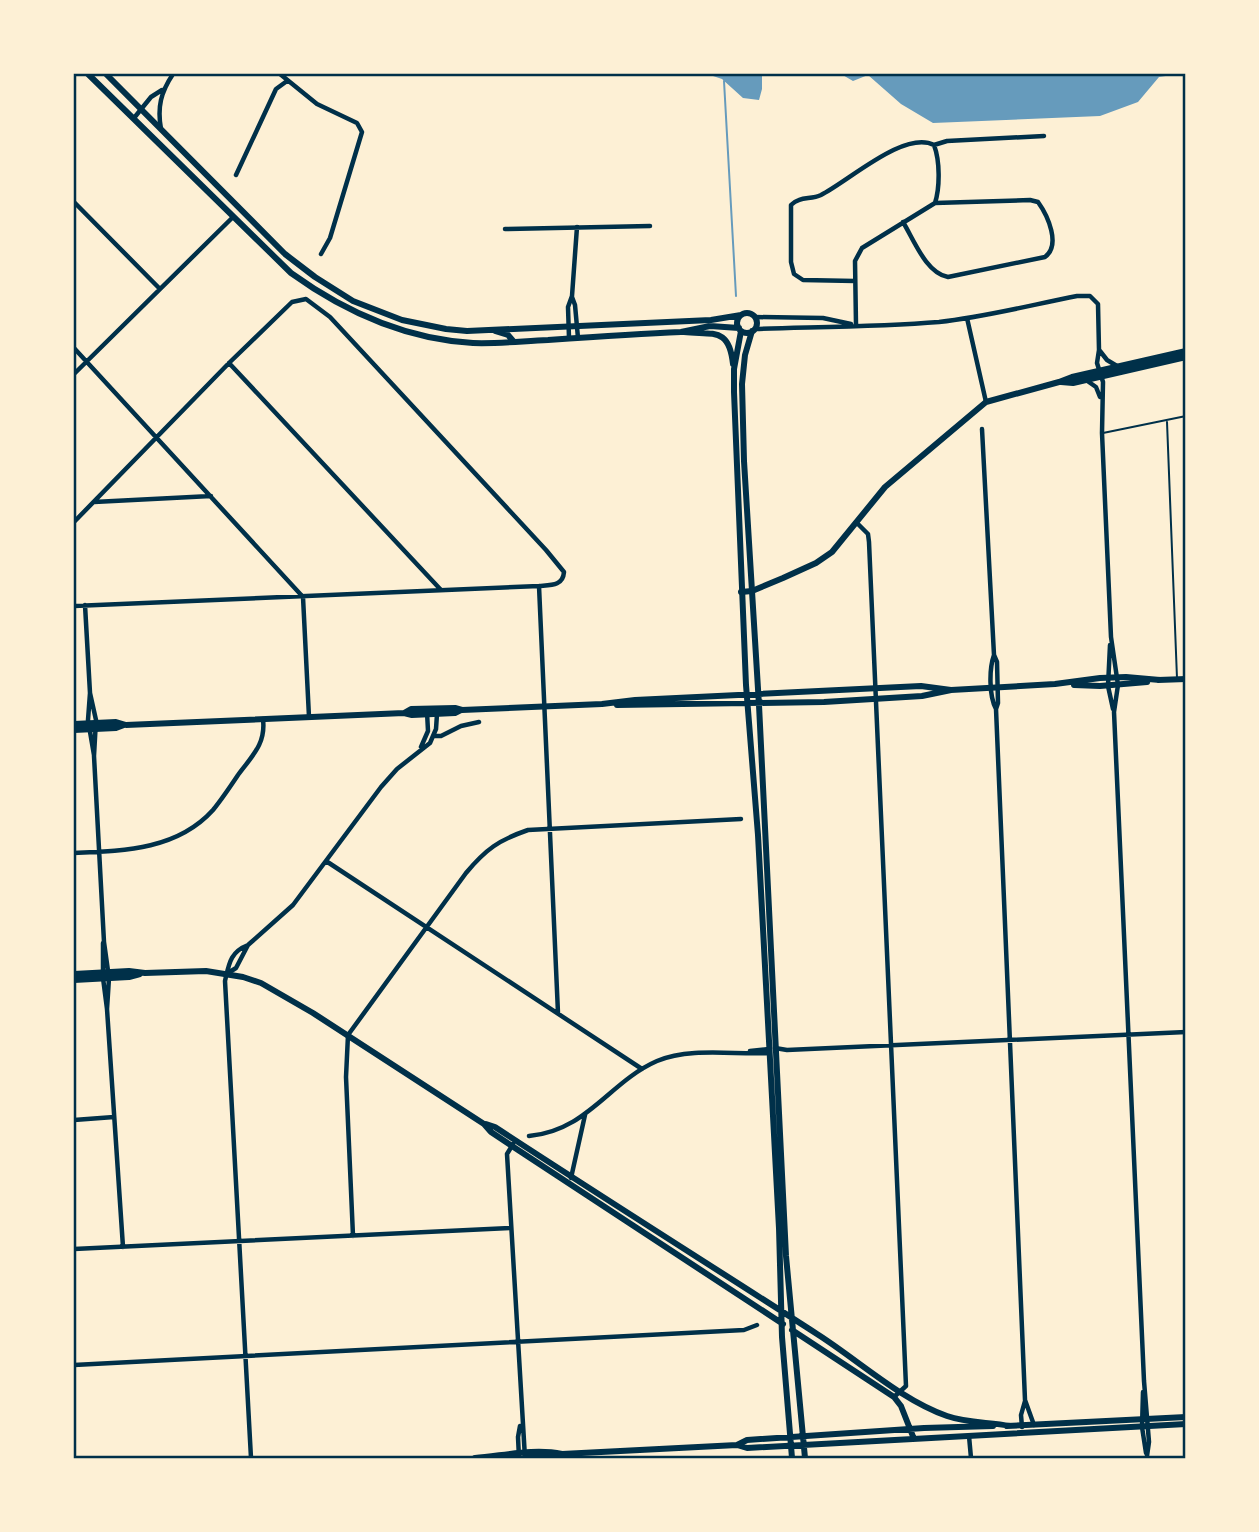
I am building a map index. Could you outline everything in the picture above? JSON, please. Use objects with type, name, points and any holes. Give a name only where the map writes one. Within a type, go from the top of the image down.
[{"type":"main road","points":[[89,74],[232,218],[291,273],[353,313],[422,335],[474,343],[681,332],[712,333],[725,338],[731,347],[747,705],[790,1316],[805,1458]]},
{"type":"main road","points":[[106,74],[285,254],[353,301],[402,320],[446,329],[490,330],[711,320],[747,313],[755,317],[757,323],[743,370],[741,403],[759,705],[781,1311],[792,1458]]},
{"type":"main road","points":[[734,369],[740,330],[738,320],[741,315]]},
{"type":"main road","points":[[681,332],[710,326],[746,333],[754,330]]},
{"type":"main road","points":[[490,330],[508,335],[514,342]]},
{"type":"main road","points":[[1059,382],[1086,380],[1117,366],[1185,351]]},
{"type":"main road","points":[[741,592],[752,591],[825,558],[885,488],[986,402],[1059,382],[1185,357]]},
{"type":"main road","points":[[74,724],[96,726],[116,722],[126,725],[309,717],[404,712],[411,709],[427,712],[455,708],[462,710],[602,704],[759,705],[922,696],[951,690],[995,687],[1182,679]]},
{"type":"main road","points":[[602,704],[635,699],[921,687],[951,690]]},
{"type":"main road","points":[[74,730],[88,726]]},
{"type":"main road","points":[[74,974],[206,971],[261,983],[282,993],[484,1124],[491,1132],[571,1178],[790,1316],[900,1391],[947,1416],[1022,1429],[1034,1425],[1185,1424]]},
{"type":"main road","points":[[74,980],[106,975]]},
{"type":"main road","points":[[571,1178],[894,1397],[901,1406],[914,1439]]},
{"type":"main road","points":[[478,1458],[490,1455],[554,1457],[562,1454],[737,1445],[747,1448],[969,1436],[1022,1429],[1145,1423],[1185,1417]]},
{"type":"main road","points":[[737,1445],[747,1440],[909,1429],[1010,1426]]},
{"type":"street","points":[[134,118],[151,97],[162,90],[173,74]]},
{"type":"street","points":[[279,74],[317,104],[357,123],[362,130],[362,138],[330,238],[321,254]]},
{"type":"street","points":[[236,175],[276,89],[288,81]]},
{"type":"street","points":[[161,130],[159,110],[162,90]]},
{"type":"street","points":[[934,145],[947,141],[1044,136]]},
{"type":"street","points":[[855,281],[803,280],[794,274],[791,205],[797,199],[818,197],[903,145],[927,141],[934,145],[937,152],[938,192],[935,203]]},
{"type":"street","points":[[74,202],[159,288]]},
{"type":"street","points":[[856,325],[855,261],[862,248],[903,222],[935,203],[1038,202],[1054,245],[1052,252],[1045,257],[948,277],[939,275],[931,268],[903,222]]},
{"type":"street","points":[[74,374],[232,218]]},
{"type":"street","points":[[505,229],[650,226]]},
{"type":"street","points":[[569,338],[568,307],[572,296],[577,227]]},
{"type":"street","points":[[572,296],[578,338]]},
{"type":"street","points":[[754,330],[912,324],[967,318],[1077,296],[1090,296],[1098,304],[1097,363],[1102,382],[1111,637],[1117,681],[1114,712],[1145,1423],[1149,1442],[1147,1457]]},
{"type":"street","points":[[74,522],[229,363],[292,302],[301,299],[311,301],[330,317],[562,566],[564,572],[562,581],[557,584],[539,586],[74,606]]},
{"type":"street","points":[[755,317],[823,318],[856,325]]},
{"type":"street","points":[[967,318],[986,402]]},
{"type":"street","points":[[74,348],[303,597],[309,717]]},
{"type":"street","points":[[1099,350],[1107,360],[1117,366]]},
{"type":"street","points":[[229,363],[441,590]]},
{"type":"street","points":[[1086,380],[1096,387],[1101,397]]},
{"type":"street","points":[[982,429],[1026,1400],[1034,1425]]},
{"type":"street","points":[[93,502],[211,496]]},
{"type":"street","points":[[856,522],[868,534],[869,542],[877,699],[906,1386],[894,1397]]},
{"type":"street","points":[[539,586],[558,1013]]},
{"type":"street","points":[[85,605],[90,693],[88,726],[94,756]]},
{"type":"street","points":[[1111,637],[1107,682],[1114,712]]},
{"type":"street","points":[[90,693],[96,726],[94,756],[97,852],[123,1247]]},
{"type":"street","points":[[227,974],[236,968],[248,945],[293,905],[381,787],[421,748],[430,743],[435,736],[437,711]]},
{"type":"street","points":[[421,748],[428,731],[427,712]]},
{"type":"street","points":[[74,853],[137,849],[168,841],[187,831],[212,811],[262,740],[263,719]]},
{"type":"street","points":[[435,736],[479,722]]},
{"type":"street","points":[[353,1236],[346,1077],[348,1035],[484,851],[505,837],[528,830],[741,819]]},
{"type":"street","points":[[326,861],[642,1069]]},
{"type":"street","points":[[248,945],[240,948],[229,961],[225,981],[251,1458]]},
{"type":"street","points":[[529,1136],[552,1133],[586,1114],[642,1069],[659,1060],[679,1055],[1185,1032]]},
{"type":"street","points":[[571,1178],[586,1114]]},
{"type":"street","points":[[74,1120],[114,1118]]},
{"type":"street","points":[[514,1144],[507,1154],[521,1421],[518,1437],[523,1456]]},
{"type":"street","points":[[74,1249],[510,1228]]},
{"type":"street","points":[[74,1365],[744,1330],[757,1325]]},
{"type":"street","points":[[1022,1429],[1021,1415],[1026,1400]]},
{"type":"street","points":[[969,1436],[971,1458]]},
{"type":"lane","points":[[1102,433],[1167,422],[1185,416]]},
{"type":"lane","points":[[1167,422],[1182,679]]},
{"type":"water","points":[[707,74],[762,74],[759,100],[743,98],[722,79]]},
{"type":"water","points":[[841,74],[1179,74],[1159,77],[1138,102],[1100,116],[933,123],[901,104],[868,75],[853,81]]},
{"type":"waterway","points":[[724,81],[736,296]]}]
